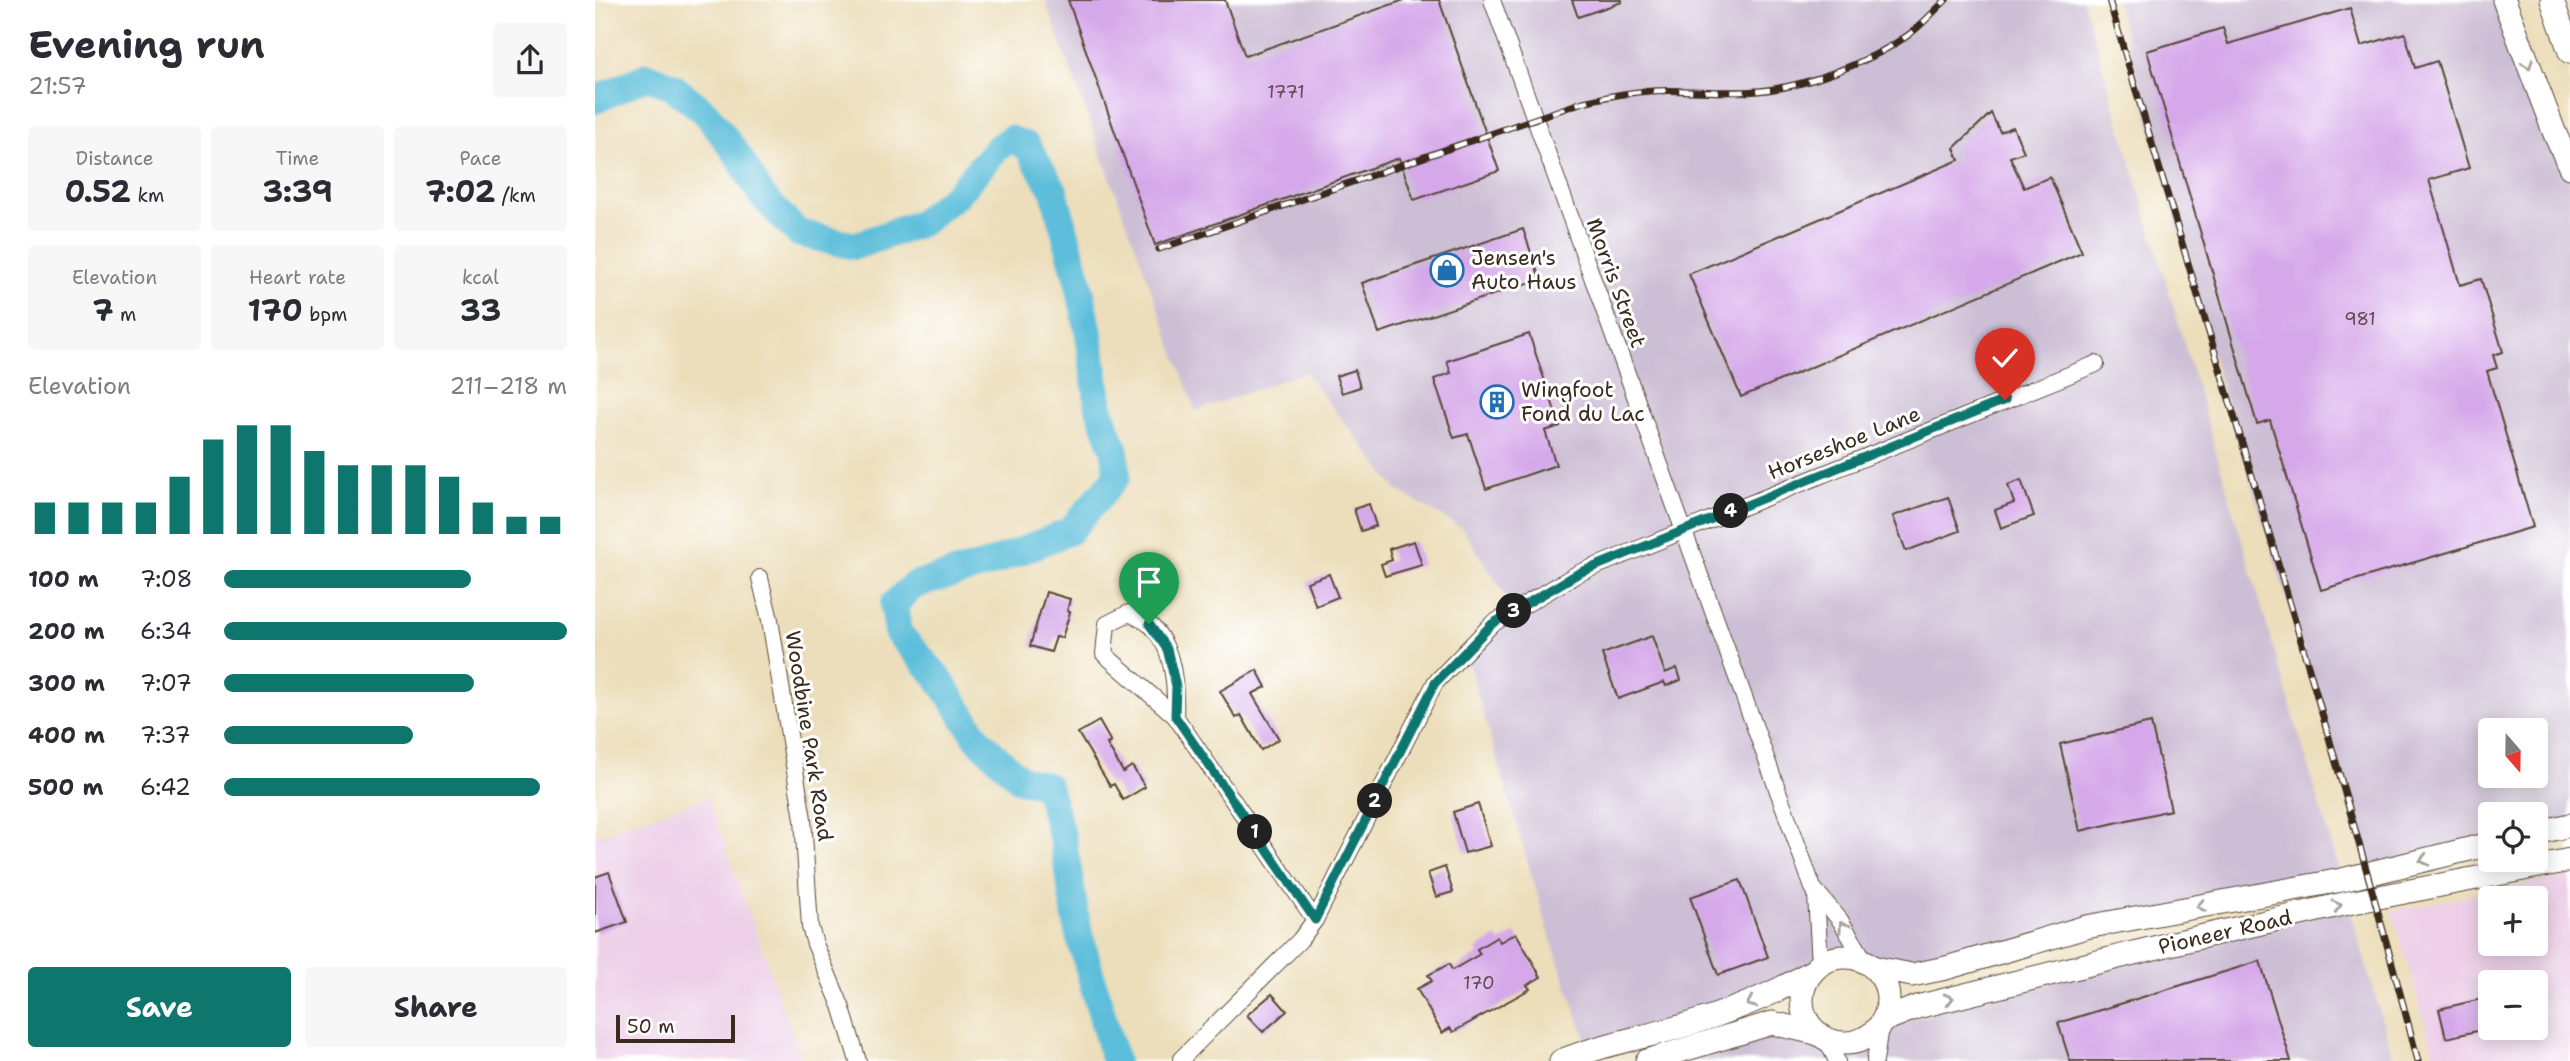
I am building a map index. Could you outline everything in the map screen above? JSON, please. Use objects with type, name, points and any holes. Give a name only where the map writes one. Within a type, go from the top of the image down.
[{"type":"main road","points":[[2504,0],[2554,134],[2570,167]]},
{"type":"main road","points":[[2551,0],[2570,52]]},
{"type":"main road","points":[[2548,830],[2570,825]]},
{"type":"main road","name":"Pioneer Road","points":[[1870,965],[1912,975],[1923,973],[2086,927],[2341,880],[2478,847]]},
{"type":"main road","name":"Pioneer Road","points":[[1882,1023],[1917,1007],[2188,940],[2380,896],[2570,860]]},
{"type":"main road","points":[[1561,1061],[1589,1049],[1668,1030],[1741,1007],[1787,987],[1839,957],[1870,965],[1884,979],[1888,1007],[1882,1023],[1861,1041],[1846,1043],[1772,1023],[1647,1061]]},
{"type":"main road","points":[[1816,968],[1804,984],[1802,1010],[1808,1022],[1821,1036]]},
{"type":"street","name":"Morris Street","points":[[1492,0],[1816,895],[1816,968]]},
{"type":"street","name":"Horseshoe Lane","points":[[1181,1059],[1300,940],[1315,920],[1435,683],[1492,624],[1579,573],[2096,364]]},
{"type":"street","name":"Woodbine Park Road","points":[[760,578],[772,631],[803,819],[810,927],[841,1006],[858,1061]]},
{"type":"street","points":[[1175,716],[1176,686],[1167,649],[1149,624],[1129,613],[1107,624],[1104,654],[1175,716],[1315,920]]},
{"type":"street","name":"Morris Street","points":[[1816,895],[1840,920],[1870,965]]},
{"type":"street","points":[[1875,1061],[1882,1023]]},
{"type":"street","points":[[1821,1036],[1837,1061]]},
{"type":"shaded area","points":[[1045,0],[2083,0],[2342,880],[1946,968],[1847,956],[1831,959],[1811,972],[1589,1049],[1551,940],[1465,652],[1515,610],[1463,529],[1397,490],[1305,372],[1196,411]]},
{"type":"shaded area","points":[[2116,0],[2504,0],[2570,167],[2570,825],[2548,830],[2548,802],[2478,802],[2478,847],[2371,873],[2214,362]]},
{"type":"shaded area","points":[[708,797],[802,1061],[595,1061],[595,836]]},
{"type":"shaded area","points":[[2570,875],[2570,1061],[2436,1061],[2392,911],[2478,894],[2478,956],[2548,956],[2548,886],[2516,886]]},
{"type":"shaded area","points":[[2348,903],[2394,1061],[1647,1061],[1772,1023],[1835,1042],[1861,1041],[1878,1028]]},
{"type":"building","points":[[1068,0],[1225,0],[1245,56],[1404,0],[1439,0],[1499,171],[1414,200],[1399,158],[1155,245]]},
{"type":"building","points":[[1572,0],[1622,0],[1622,2],[1578,17]]},
{"type":"building","points":[[2350,8],[2361,46],[2405,33],[2415,68],[2437,61],[2469,168],[2429,180],[2460,285],[2481,279],[2503,352],[2493,355],[2497,368],[2487,371],[2533,527],[2321,590],[2270,420],[2257,424],[2147,51],[2223,28],[2228,44]]},
{"type":"building","points":[[1991,113],[2000,132],[2013,127],[2024,152],[2010,157],[2024,188],[2050,177],[2082,252],[1741,397],[1689,274],[1959,160],[1954,148]]},
{"type":"building","points":[[1523,229],[1540,279],[1379,333],[1362,283]]},
{"type":"building","name":"Wingfoot Fond du Lac","points":[[1529,334],[1560,426],[1545,431],[1556,465],[1486,489],[1468,434],[1454,438],[1434,379],[1451,373],[1447,361]]},
{"type":"building","points":[[1355,370],[1360,387],[1342,393],[1336,376]]},
{"type":"building","points":[[2021,480],[2034,516],[2001,528],[1995,510],[2014,503],[2008,485]]},
{"type":"building","points":[[1948,497],[1960,531],[1906,551],[1893,516]]},
{"type":"building","points":[[1369,504],[1376,526],[1361,531],[1354,509]]},
{"type":"building","points":[[1414,541],[1422,565],[1385,576],[1381,564],[1392,560],[1389,549]]},
{"type":"building","points":[[1329,574],[1338,597],[1316,606],[1307,582]]},
{"type":"building","points":[[1046,592],[1070,599],[1067,611],[1070,612],[1062,638],[1056,637],[1051,652],[1030,646]]},
{"type":"building","points":[[1652,636],[1665,673],[1677,668],[1681,680],[1666,686],[1664,682],[1618,699],[1602,654]]},
{"type":"building","points":[[1257,670],[1266,687],[1252,694],[1279,739],[1261,750],[1241,715],[1236,718],[1220,691]]},
{"type":"building","points":[[1099,721],[1111,742],[1107,744],[1123,772],[1132,766],[1145,787],[1123,800],[1114,784],[1110,786],[1078,733]]},
{"type":"building","points":[[2151,723],[2171,810],[2080,831],[2060,744]]},
{"type":"building","points":[[1478,804],[1491,846],[1465,853],[1453,812]]},
{"type":"building","points":[[1445,867],[1453,892],[1436,897],[1428,873]]},
{"type":"building","points":[[609,872],[627,922],[595,933],[595,877]]},
{"type":"building","points":[[1740,880],[1768,957],[1718,975],[1690,897]]},
{"type":"building","points":[[1516,933],[1541,977],[1527,985],[1530,989],[1453,1032],[1450,1028],[1442,1033],[1417,989],[1432,981],[1428,975],[1449,964],[1452,970],[1480,954],[1477,949],[1497,937],[1500,942]]},
{"type":"building","points":[[2260,961],[2291,1061],[2070,1061],[2058,1023]]},
{"type":"building","points":[[1272,994],[1287,1011],[1263,1032],[1247,1015]]},
{"type":"building","points":[[2478,1000],[2478,1031],[2446,1038],[2439,1009]]},
{"type":"waterway","points":[[595,100],[647,76],[672,86],[706,113],[737,154],[762,196],[798,233],[855,246],[921,223],[956,195],[997,148],[1010,139],[1027,146],[1054,191],[1079,284],[1099,408],[1115,451],[1117,476],[1070,531],[989,564],[914,585],[894,604],[898,633],[937,676],[978,739],[1020,779],[1047,786],[1063,840],[1078,930],[1115,1061]]},
{"type":"railway","points":[[1159,249],[1583,102],[1651,91],[1758,91],[1816,79],[1891,46],[1912,32],[1946,0]]},
{"type":"railway","points":[[2109,0],[2307,662],[2418,1061]]},
{"type":"place","name":"Jensen's Auto Haus","points":[[1447,270]]},
{"type":"place","name":"Wingfoot Fond du Lac","points":[[1497,402]]},
{"type":"route","points":[[1149,624],[1167,649],[1176,686],[1175,716],[1315,920],[1435,683],[1492,624],[1579,573],[2005,400]]}]
